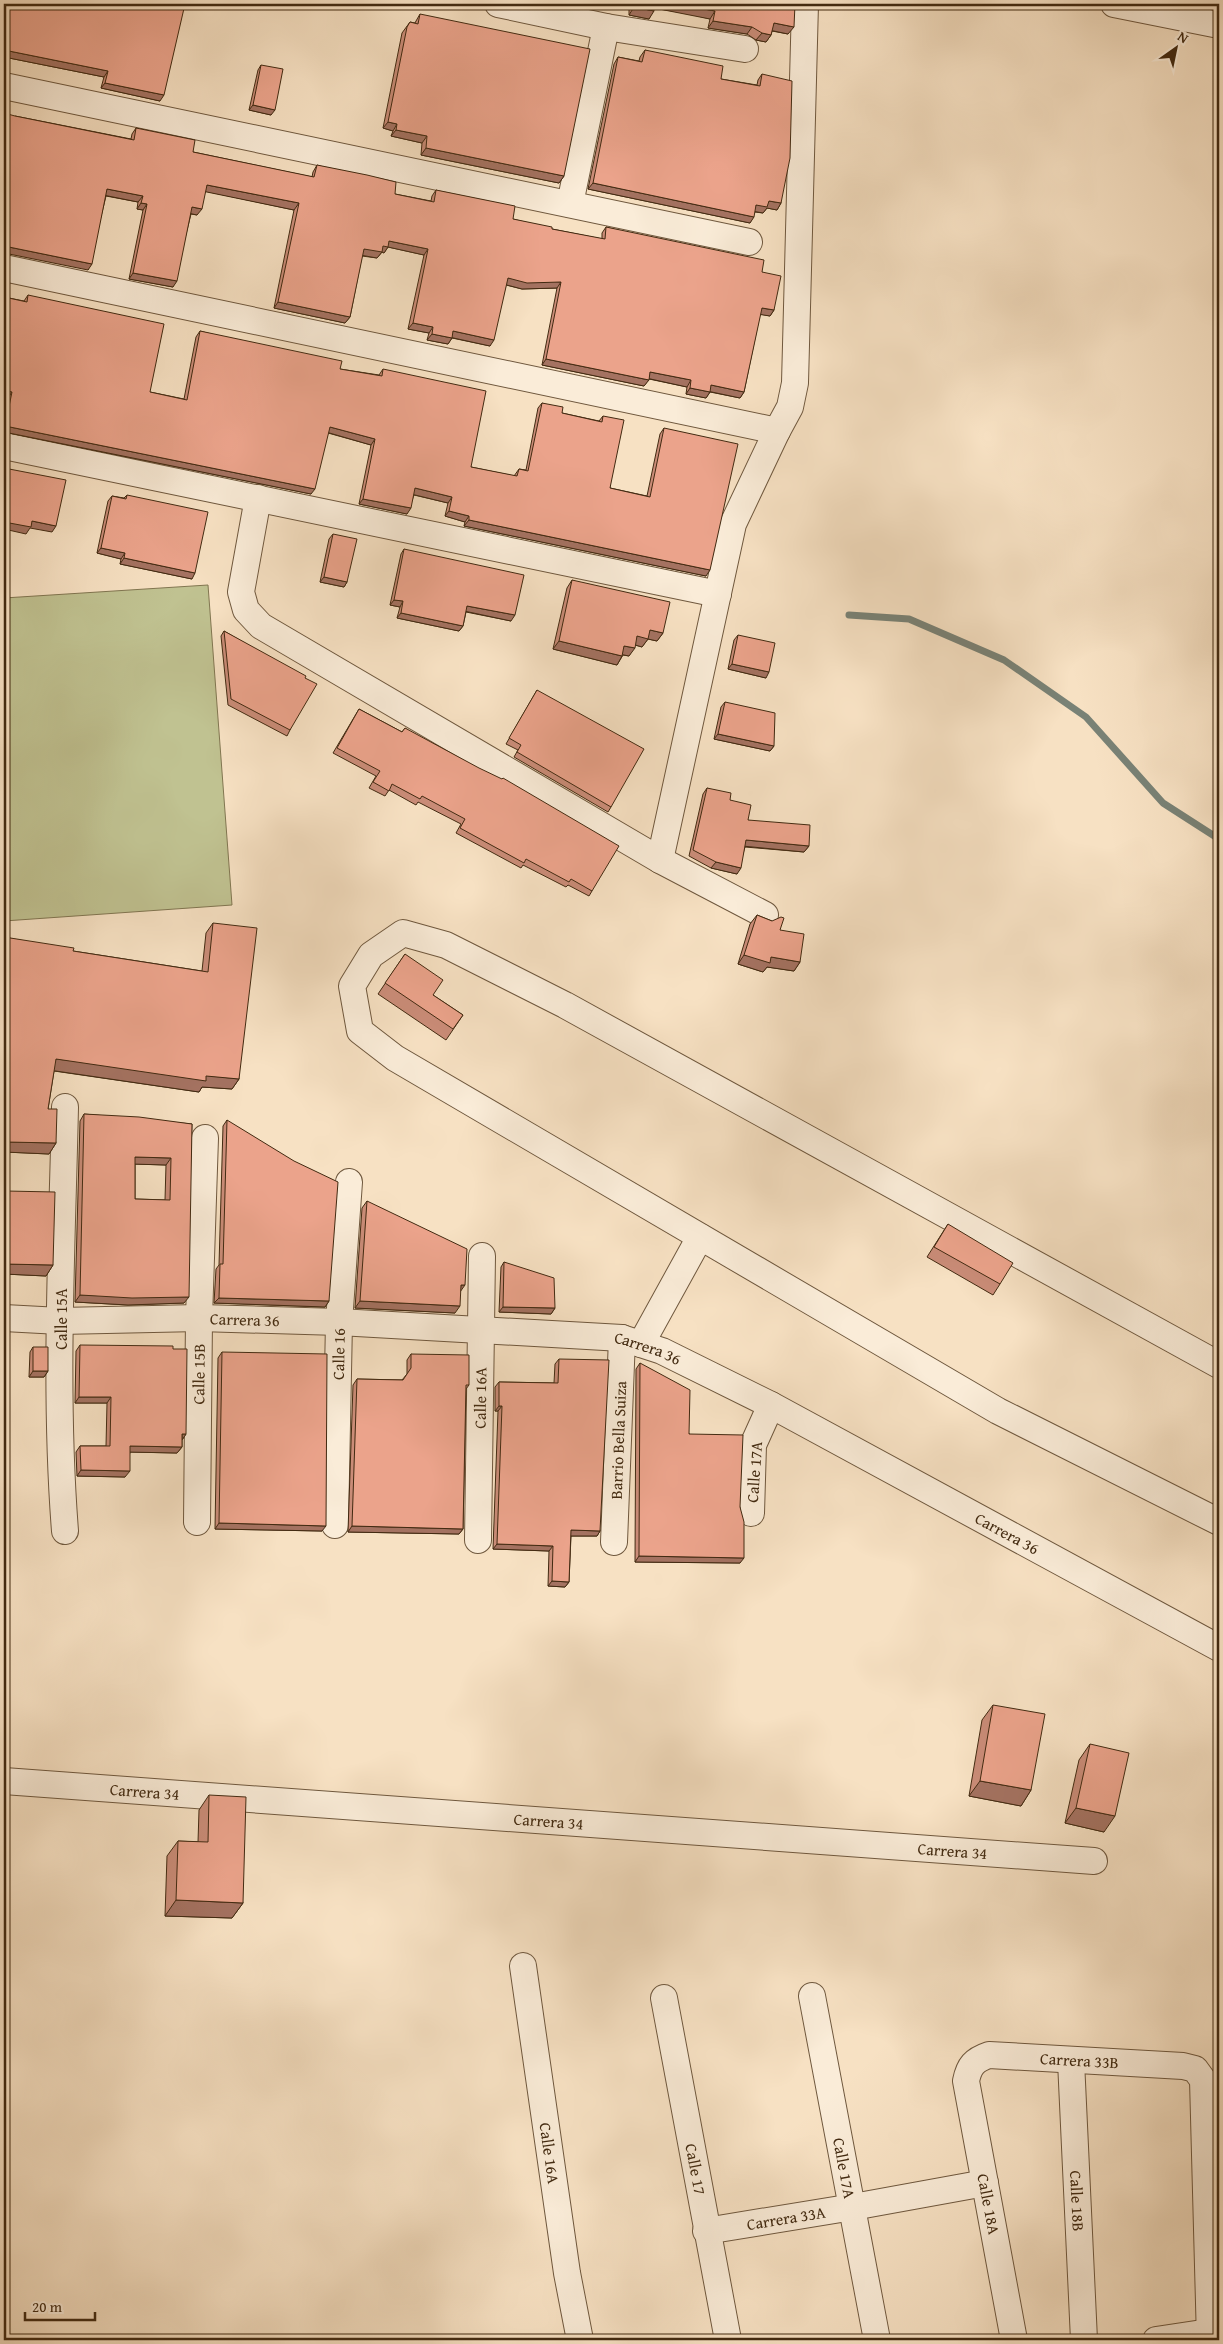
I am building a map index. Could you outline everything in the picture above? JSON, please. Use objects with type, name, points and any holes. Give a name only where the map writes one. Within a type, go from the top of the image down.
[{"type":"street","points":[[498,4],[606,27],[745,50]]},
{"type":"street","points":[[660,860],[733,524],[790,407],[795,383],[805,4]]},
{"type":"street","points":[[1114,4],[1219,25]]},
{"type":"street","points":[[570,204],[606,27]]},
{"type":"street","points":[[4,86],[749,242]]},
{"type":"street","points":[[4,268],[777,431]]},
{"type":"street","points":[[4,446],[718,594]]},
{"type":"street","points":[[258,498],[241,592],[246,610],[261,626],[660,860],[765,915]]},
{"type":"street","points":[[1219,1365],[565,1005],[446,945],[403,933],[371,955],[352,986],[360,1031],[395,1058],[998,1411],[1219,1522]]},
{"type":"street","name":"Calle 15A","points":[[65,1107],[60,1321],[62,1489],[65,1530]]},
{"type":"street","name":"Calle 15B","points":[[197,1522],[199,1318],[206,1138]]},
{"type":"street","name":"Calle 16","points":[[335,1526],[339,1322],[349,1182]]},
{"type":"street","points":[[632,1341],[700,1237]]},
{"type":"street","name":"Calle 16A","points":[[478,1540],[482,1256]]},
{"type":"street","name":"Carrera 36","points":[[4,1318],[60,1321],[199,1318],[339,1322],[632,1341],[662,1351],[771,1405],[1219,1648]]},
{"type":"street","name":"Barrio Bella Suiza","points":[[614,1542],[632,1341]]},
{"type":"street","name":"Calle 17A","points":[[751,1513],[752,1445],[771,1405]]},
{"type":"street","name":"Carrera 34","points":[[4,1781],[1094,1861]]},
{"type":"street","name":"Calle 16A","points":[[523,1966],[566,2274],[580,2340]]},
{"type":"street","name":"Calle 17A","points":[[812,1996],[877,2340]]},
{"type":"street","name":"Calle 17","points":[[664,1998],[706,2231],[728,2340]]},
{"type":"street","name":"Carrera 33B","points":[[969,2068],[977,2059],[989,2055],[1183,2066],[1195,2069],[1203,2080],[1213,2213]]},
{"type":"street","name":"Calle 18B","points":[[1071,2061],[1084,2340]]},
{"type":"street","name":"Calle 18A","points":[[969,2068],[966,2081],[1014,2340]]},
{"type":"street","name":"Carrera 33A","points":[[706,2231],[985,2183]]},
{"type":"street","points":[[1156,2340],[1209,2336],[1213,2213]]},
{"type":"green space","points":[[208,585],[232,905],[4,921],[4,598]]},
{"type":"building","points":[[4,4],[185,4],[164,95],[105,83],[108,71],[4,50]]},
{"type":"building","points":[[634,4],[654,4],[654,11],[634,7]]},
{"type":"building","points":[[677,4],[795,4],[794,27],[774,23],[771,35],[762,33],[752,27],[713,21],[715,11]]},
{"type":"building","points":[[420,14],[590,49],[564,176],[426,148],[427,136],[396,130],[397,124],[388,122],[407,27],[410,22],[418,24]]},
{"type":"building","points":[[645,50],[723,66],[721,79],[760,86],[762,74],[792,81],[790,158],[781,203],[769,201],[767,207],[756,205],[754,217],[593,183],[618,57],[642,62]]},
{"type":"building","points":[[261,65],[283,69],[275,110],[253,105]]},
{"type":"building","points":[[4,113],[134,140],[136,128],[195,140],[193,152],[314,177],[317,165],[396,182],[395,194],[434,202],[436,190],[515,206],[513,219],[552,227],[552,229],[605,239],[606,227],[764,260],[762,272],[781,276],[774,310],[762,308],[744,392],[711,385],[710,392],[690,388],[691,380],[650,372],[649,380],[546,359],[561,282],[527,283],[508,278],[494,340],[453,331],[452,338],[432,334],[433,327],[413,323],[428,249],[389,241],[388,247],[383,246],[382,252],[364,249],[350,317],[278,302],[299,203],[207,185],[202,209],[192,207],[177,281],[133,273],[147,204],[141,203],[143,196],[107,189],[92,264],[4,246]]},
{"type":"building","points":[[28,295],[164,324],[150,392],[187,400],[200,331],[342,361],[340,369],[382,376],[383,369],[486,391],[471,467],[517,476],[519,469],[528,471],[542,403],[563,407],[562,413],[602,422],[603,416],[624,420],[610,488],[650,497],[664,428],[738,444],[710,570],[469,520],[469,516],[449,511],[452,497],[415,488],[411,508],[363,499],[375,439],[330,427],[315,489],[5,426],[12,392],[4,390],[4,297],[27,302]]},
{"type":"building","points":[[4,468],[66,480],[56,526],[32,521],[31,527],[4,522]]},
{"type":"building","points":[[127,495],[208,512],[195,573],[124,558],[125,553],[101,548],[112,496],[126,499]]},
{"type":"building","points":[[333,534],[357,539],[347,582],[324,577]]},
{"type":"building","points":[[404,549],[524,575],[515,615],[467,606],[463,626],[401,613],[403,601],[394,600]]},
{"type":"building","points":[[572,580],[670,602],[663,633],[650,630],[648,639],[637,636],[635,648],[624,646],[622,656],[559,641]]},
{"type":"building","points":[[224,631],[306,676],[305,678],[317,684],[290,730],[231,699]]},
{"type":"building","points":[[738,635],[775,643],[769,672],[732,664]]},
{"type":"building","points":[[537,690],[644,749],[611,807],[517,752],[521,745],[509,738]]},
{"type":"building","points":[[725,702],[775,713],[774,746],[718,734]]},
{"type":"building","points":[[359,709],[402,732],[405,728],[479,768],[503,778],[619,846],[592,891],[571,879],[569,882],[526,859],[524,863],[460,828],[465,819],[422,796],[420,799],[392,784],[389,791],[373,782],[380,771],[337,748]]},
{"type":"building","points":[[707,788],[731,793],[730,800],[751,805],[748,820],[810,825],[809,846],[746,840],[741,868],[716,862],[693,850]]},
{"type":"building","points":[[757,915],[772,921],[781,917],[784,918],[780,930],[804,934],[800,962],[771,957],[770,963],[744,955]]},
{"type":"building","points":[[213,923],[257,928],[239,1079],[206,1076],[206,1081],[56,1059],[48,1109],[57,1109],[56,1143],[6,1142],[4,1174],[4,937],[74,948],[73,951],[208,972]]},
{"type":"building","points":[[405,954],[443,980],[433,995],[463,1015],[453,1029],[385,983]]},
{"type":"building","points":[[84,1114],[139,1117],[192,1124],[189,1297],[132,1298],[80,1295]],"holes":[[[135,1157],[171,1158],[170,1200],[135,1199]]]},
{"type":"building","points":[[227,1120],[294,1161],[338,1182],[329,1301],[219,1298],[220,1264],[223,1264]]},
{"type":"building","points":[[4,1174],[6,1191],[55,1192],[53,1265],[4,1264]]},
{"type":"building","points":[[367,1201],[467,1249],[465,1285],[461,1285],[460,1306],[360,1301]]},
{"type":"building","points":[[948,1224],[1013,1263],[1000,1284],[934,1247]]},
{"type":"building","points":[[504,1262],[554,1278],[555,1308],[503,1307]]},
{"type":"building","points":[[80,1345],[173,1346],[173,1349],[187,1349],[186,1434],[182,1434],[182,1447],[130,1446],[130,1471],[81,1470],[80,1446],[110,1446],[111,1397],[79,1397]]},
{"type":"building","points":[[33,1347],[48,1347],[48,1371],[33,1371]]},
{"type":"building","points":[[222,1352],[327,1354],[326,1526],[219,1523]]},
{"type":"building","points":[[411,1354],[469,1355],[469,1385],[466,1385],[463,1529],[352,1526],[357,1379],[403,1380],[411,1368]]},
{"type":"building","points":[[559,1359],[609,1360],[600,1531],[571,1530],[569,1582],[552,1581],[553,1546],[497,1544],[502,1406],[499,1406],[499,1382],[558,1383]]},
{"type":"building","points":[[640,1363],[690,1390],[689,1434],[743,1435],[740,1507],[744,1522],[744,1558],[639,1556]]},
{"type":"building","points":[[993,1705],[1045,1714],[1031,1790],[980,1781]]},
{"type":"building","points":[[1090,1744],[1129,1753],[1115,1816],[1076,1808]]},
{"type":"building","points":[[209,1795],[246,1797],[243,1903],[176,1900],[178,1841],[208,1842]]},
{"type":"waterway","points":[[849,615],[909,619],[1004,660],[1086,717],[1163,803],[1219,839]]}]
